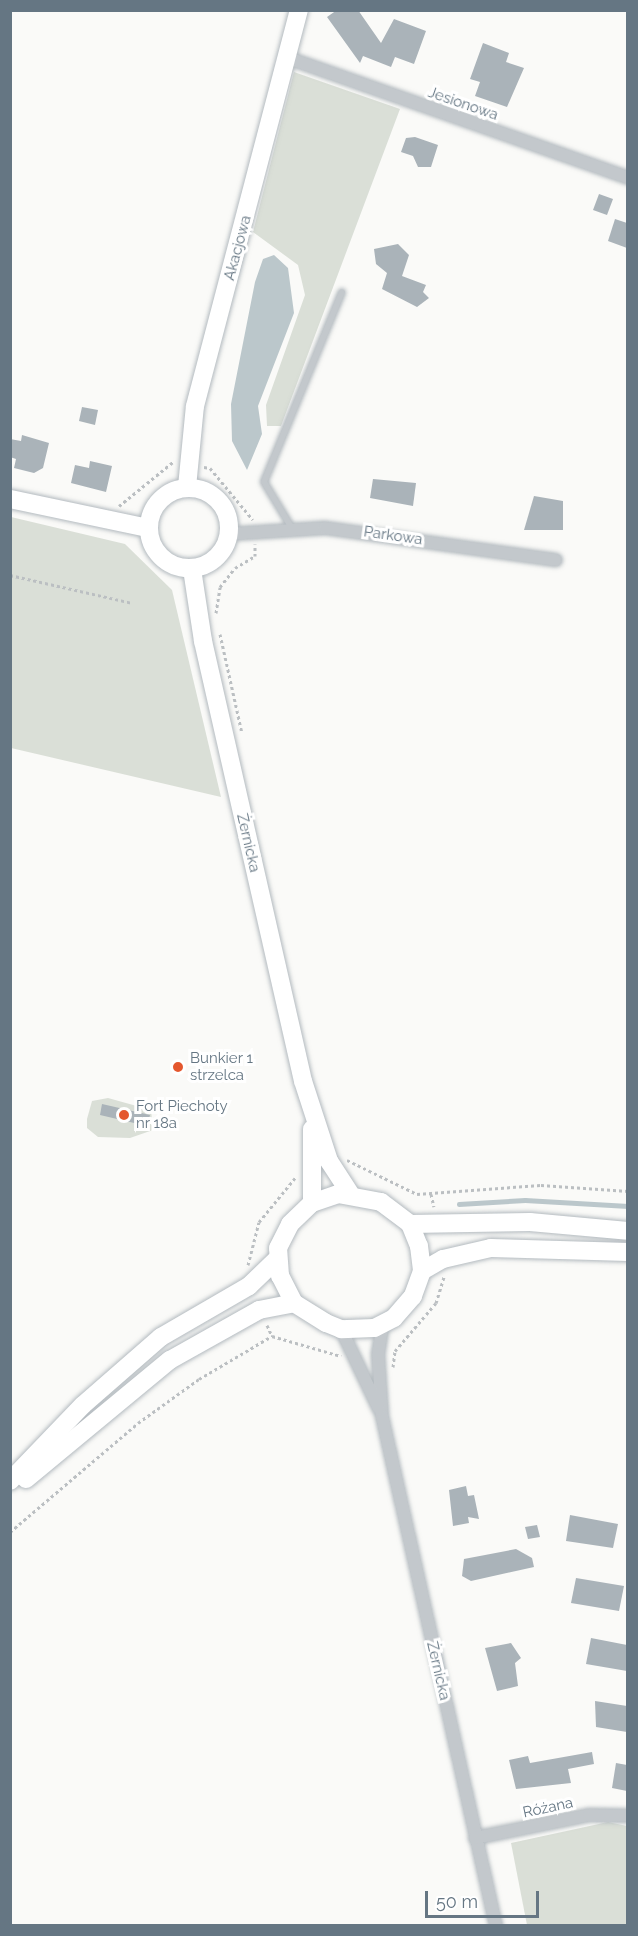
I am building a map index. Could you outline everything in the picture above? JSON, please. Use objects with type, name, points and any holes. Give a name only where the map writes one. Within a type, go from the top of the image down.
[{"type":"street","name":"Akacjowa","points":[[187,487],[191,422],[299,10]]},
{"type":"street","name":"Jesionowa","points":[[288,58],[627,178]]},
{"type":"street","points":[[187,487],[203,490],[222,505],[229,534],[220,555],[192,569],[163,560],[148,528],[157,503],[187,487]]},
{"type":"street","points":[[10,499],[148,528]]},
{"type":"street","name":"Parkowa","points":[[229,534],[358,531],[556,560]]},
{"type":"street","name":"Żernicka","points":[[192,569],[203,641],[312,1116],[329,1161],[350,1193]]},
{"type":"street","name":"Żernicka","points":[[312,1116],[312,1203]]},
{"type":"street","points":[[410,1224],[422,1271],[413,1296],[383,1323],[341,1329],[294,1303],[280,1276],[278,1258],[284,1232],[312,1203],[350,1193],[381,1202],[410,1224],[530,1222],[627,1231]]},
{"type":"street","points":[[422,1271],[443,1259],[491,1248],[627,1252]]},
{"type":"street","points":[[10,1481],[83,1405],[161,1337],[249,1286],[278,1258]]},
{"type":"street","points":[[10,1492],[170,1360],[259,1310],[294,1303]]},
{"type":"street","name":"Żernicka","points":[[383,1323],[378,1354],[382,1416],[496,1926]]},
{"type":"street","name":"Żernicka","points":[[341,1329],[359,1359],[382,1416]]},
{"type":"street","name":"Różana","points":[[476,1838],[589,1815],[627,1816]]},
{"type":"lane","points":[[293,531],[264,482],[342,292]]},
{"type":"path","points":[[117,508],[174,462]]},
{"type":"path","points":[[210,468],[254,520]]},
{"type":"path","points":[[216,617],[220,587],[235,568],[255,556],[256,547]]},
{"type":"path","points":[[10,575],[132,603]]},
{"type":"path","points":[[219,628],[243,736]]},
{"type":"path","points":[[342,1151],[344,1158],[417,1194],[540,1185],[627,1191]]},
{"type":"path","points":[[378,1354],[395,1351],[424,1320],[443,1284]]},
{"type":"path","points":[[10,1532],[138,1423],[199,1378],[272,1336],[359,1359]]},
{"type":"shaded area","points":[[294,72],[400,109],[281,426],[267,426],[266,405],[305,295],[298,265],[253,232]]},
{"type":"shaded area","points":[[274,255],[288,268],[294,313],[258,406],[262,434],[247,470],[232,441],[231,404],[255,282],[263,259]]},
{"type":"shaded area","points":[[11,517],[125,544],[172,590],[221,797],[11,748]]},
{"type":"shaded area","points":[[108,1098],[151,1110],[153,1130],[130,1138],[98,1137],[87,1128],[87,1119],[92,1101]]},
{"type":"shaded area","points":[[608,1822],[627,1826],[627,1925],[527,1925],[511,1843]]},
{"type":"building","points":[[337,10],[358,10],[381,43],[394,19],[426,31],[414,64],[395,57],[391,67],[363,56],[360,63],[327,17]]},
{"type":"building","points":[[483,43],[509,53],[506,62],[524,68],[507,107],[475,96],[480,82],[470,79]]},
{"type":"building","points":[[415,137],[438,145],[431,167],[418,167],[413,156],[401,152],[406,138]]},
{"type":"building","points":[[599,194],[613,199],[607,215],[593,210]]},
{"type":"building","points":[[615,219],[627,223],[627,248],[608,241]]},
{"type":"building","points":[[398,244],[409,255],[402,276],[426,285],[423,292],[429,298],[417,307],[382,289],[387,273],[376,264],[374,249]]},
{"type":"building","points":[[82,407],[98,410],[95,425],[79,421]]},
{"type":"building","points":[[22,435],[49,443],[43,468],[34,473],[14,468],[16,459],[10,457],[10,439],[21,441]]},
{"type":"building","points":[[90,461],[112,466],[106,492],[71,483],[75,465],[89,468]]},
{"type":"building","points":[[373,479],[416,483],[413,506],[370,498]]},
{"type":"building","points":[[534,496],[563,501],[563,530],[524,530]]},
{"type":"building","name":"Fort Piechoty nr 18a","points":[[102,1104],[150,1115],[147,1126],[100,1115]]},
{"type":"building","points":[[466,1486],[468,1496],[474,1495],[479,1519],[468,1517],[469,1523],[453,1526],[449,1490]]},
{"type":"building","points":[[570,1515],[618,1524],[613,1548],[566,1541]]},
{"type":"building","points":[[537,1525],[540,1537],[528,1539],[525,1527]]},
{"type":"building","points":[[516,1549],[532,1558],[534,1567],[471,1581],[462,1576],[464,1559]]},
{"type":"building","points":[[576,1578],[624,1586],[619,1611],[571,1603]]},
{"type":"building","points":[[591,1638],[627,1645],[627,1671],[586,1664]]},
{"type":"building","points":[[511,1643],[521,1658],[515,1663],[518,1686],[497,1691],[485,1648]]},
{"type":"building","points":[[595,1701],[627,1706],[627,1732],[596,1727]]},
{"type":"building","points":[[592,1752],[594,1764],[568,1769],[571,1783],[516,1789],[509,1760],[528,1756],[530,1763]]},
{"type":"building","points":[[616,1763],[627,1765],[627,1791],[612,1788]]},
{"type":"waterway","points":[[459,1204],[525,1200],[628,1206]]},
{"type":"place","name":"Bunkier 1 strzelca","points":[[178,1067]]},
{"type":"place","name":"Fort Piechoty nr 18a","points":[[124,1115]]}]
